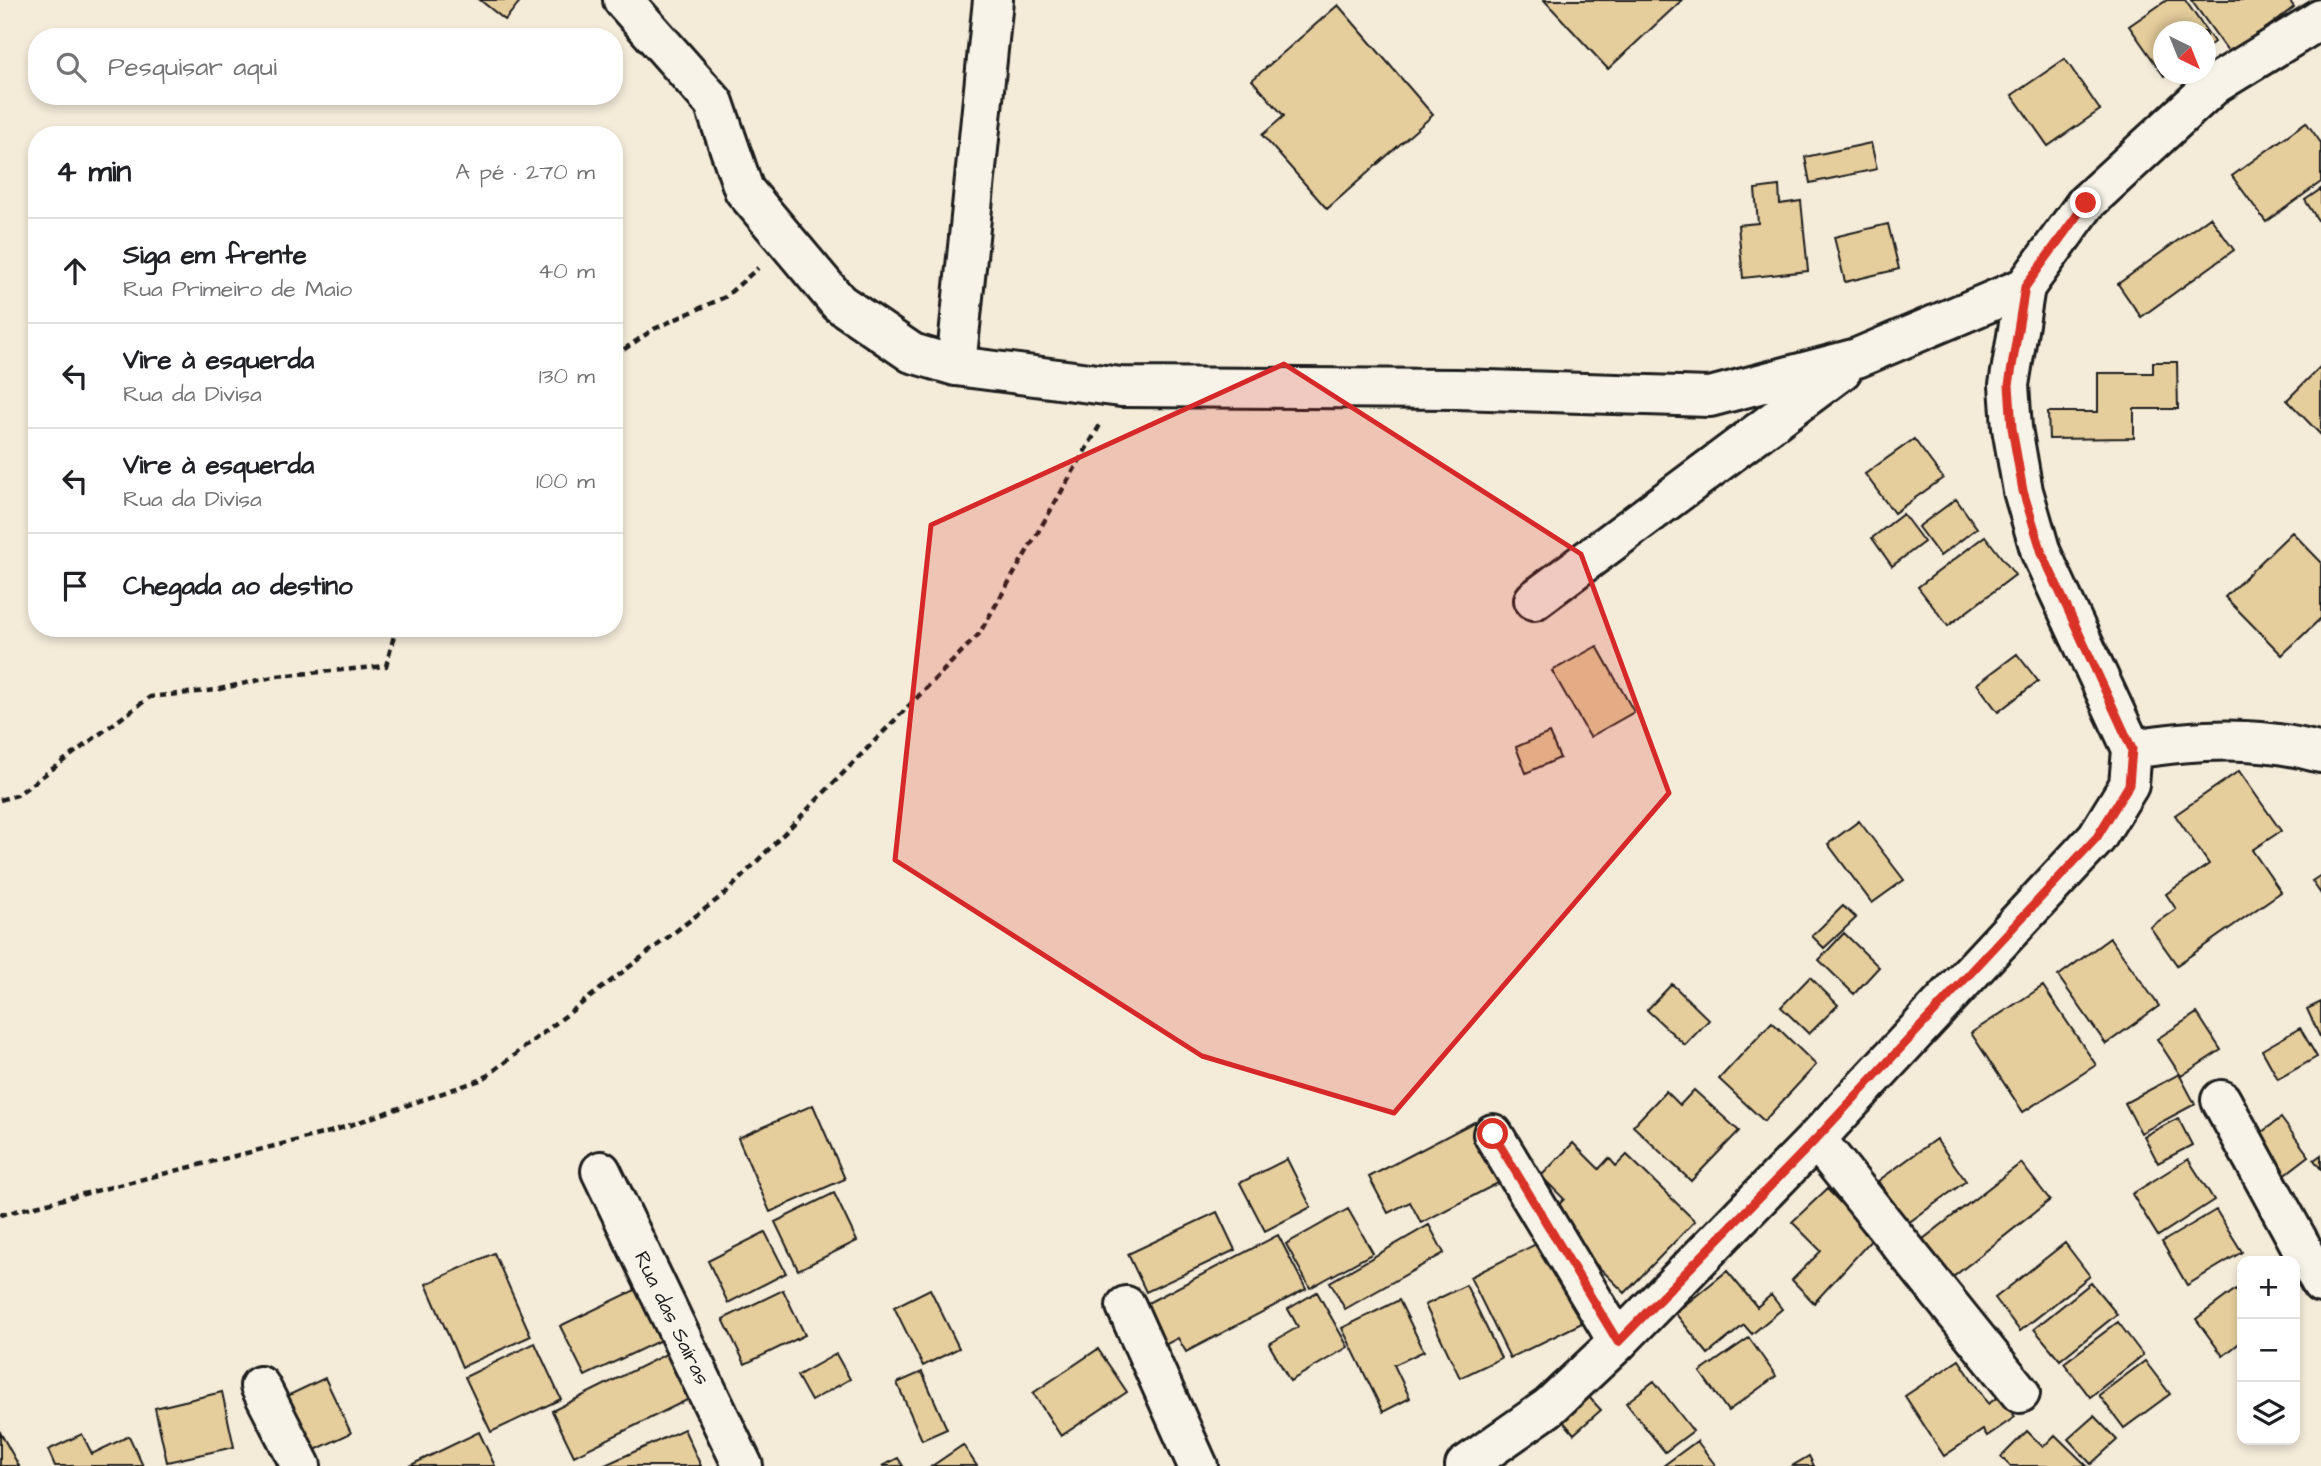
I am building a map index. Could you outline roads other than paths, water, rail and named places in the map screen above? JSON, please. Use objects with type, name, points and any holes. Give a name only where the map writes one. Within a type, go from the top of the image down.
[{"type":"street","points":[[624,0],[714,103],[744,190],[839,303],[912,353],[956,366],[1121,387],[1457,389],[1710,397],[1857,358],[2025,287]]},
{"type":"street","points":[[956,366],[993,0]]},
{"type":"street","points":[[1465,1466],[1549,1407],[1618,1342],[1816,1139],[2097,837],[2129,785],[2132,749],[2042,553],[2023,491],[2012,428],[2009,385],[2025,287],[2086,203],[2214,84],[2321,19]]},
{"type":"street","points":[[1534,600],[1857,358]]},
{"type":"street","points":[[2132,749],[2204,740],[2246,740],[2321,752]]},
{"type":"street","points":[[2221,1100],[2318,1269]]},
{"type":"street","points":[[1493,1134],[1618,1342]]},
{"type":"street","points":[[1816,1139],[2020,1393]]},
{"type":"street","name":"Rua das Saíras","points":[[601,1171],[743,1466]]},
{"type":"street","points":[[1126,1307],[1198,1466]]},
{"type":"street","points":[[260,1386],[301,1466]]}]
